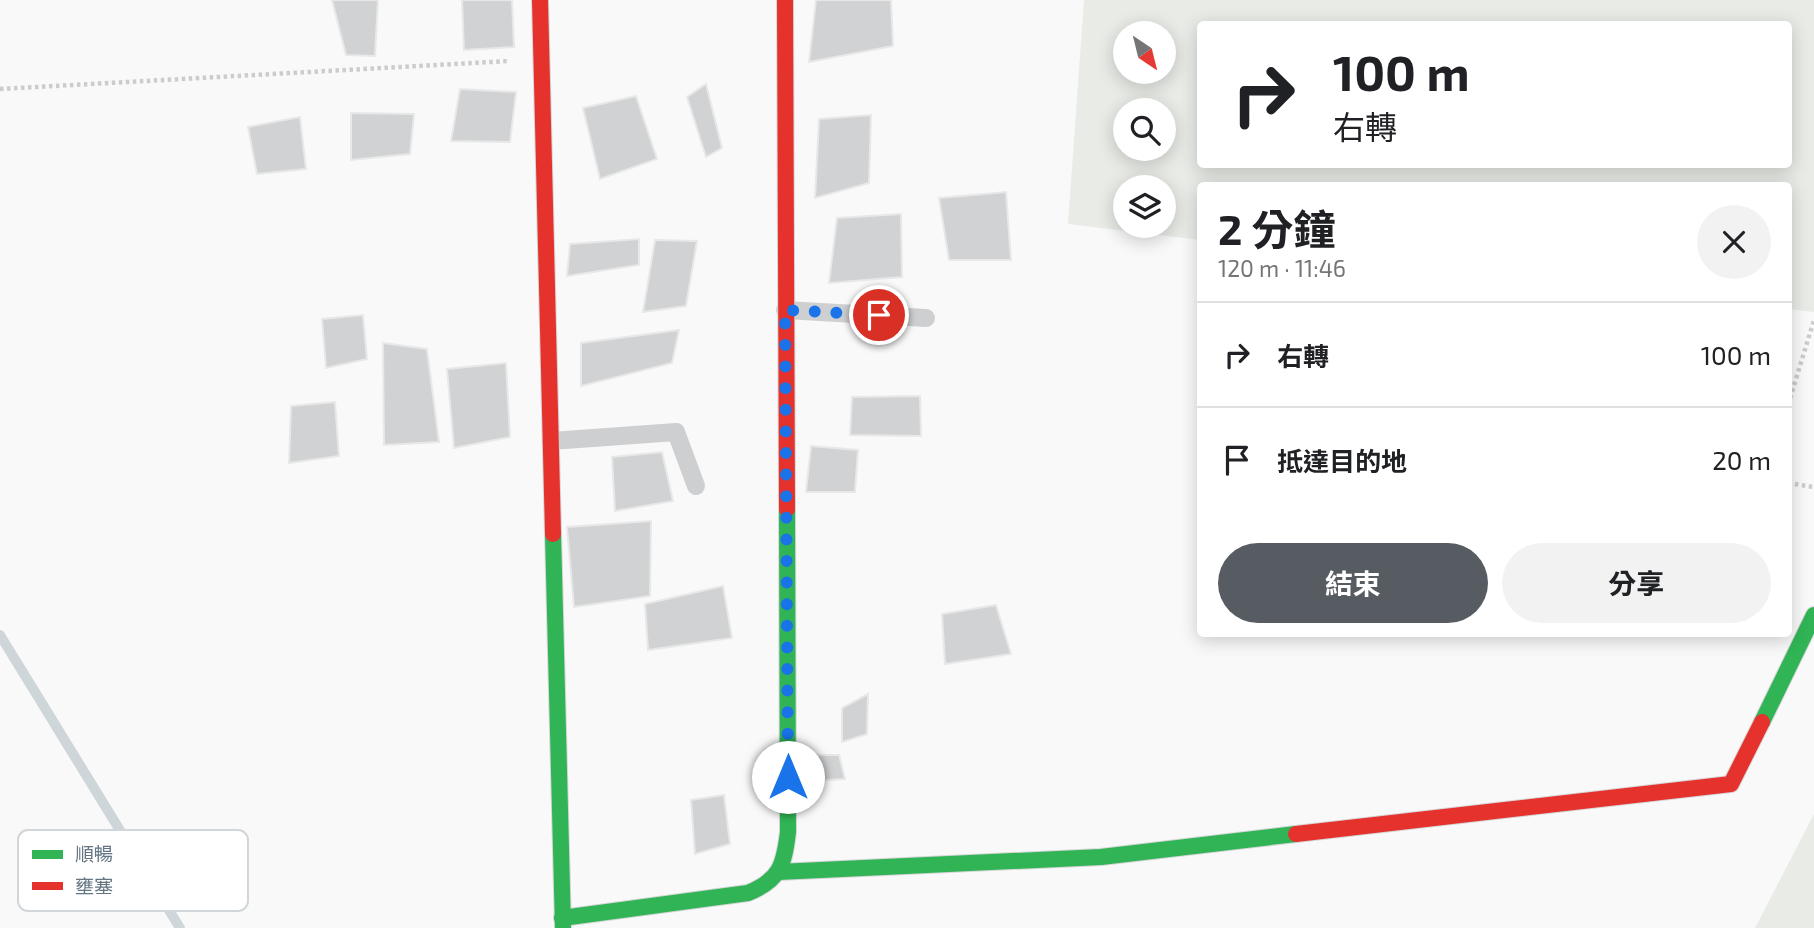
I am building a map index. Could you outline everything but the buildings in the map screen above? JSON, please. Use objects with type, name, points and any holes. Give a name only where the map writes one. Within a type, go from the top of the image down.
[{"type":"street","points":[[540,0],[563,923],[748,893],[768,886],[785,856],[788,832],[785,0]]},
{"type":"street","points":[[778,872],[1101,857],[1731,784],[1814,615]]},
{"type":"lane","points":[[785,310],[926,318]]},
{"type":"lane","points":[[551,441],[676,432],[696,486]]},
{"type":"path","points":[[0,89],[541,60]]},
{"type":"path","points":[[1792,392],[1814,320]]},
{"type":"path","points":[[1792,484],[1814,487]]},
{"type":"shaded area","points":[[1084,0],[1814,0],[1814,312],[1792,309],[1792,182],[1197,182],[1197,240],[1176,237],[1176,175],[1113,175],[1113,229],[1068,224]]},
{"type":"shaded area","points":[[1814,814],[1814,928],[1755,928]]},
{"type":"waterway","points":[[0,635],[120,830]]},
{"type":"waterway","points":[[170,911],[180,928]]},
{"type":"traffic: fast","points":[[562,918],[748,893],[767,883],[778,870],[785,854],[788,832],[787,509]]},
{"type":"traffic: fast","points":[[553,534],[563,928]]},
{"type":"traffic: fast","points":[[1762,722],[1814,615]]},
{"type":"traffic: fast","points":[[778,872],[1101,857],[1296,834]]},
{"type":"traffic: jam","points":[[540,0],[553,534]]},
{"type":"traffic: jam","points":[[785,0],[787,509]]},
{"type":"traffic: jam","points":[[1296,834],[1731,784],[1762,722]]},
{"type":"route","points":[[788,777],[785,310],[879,315]]}]
